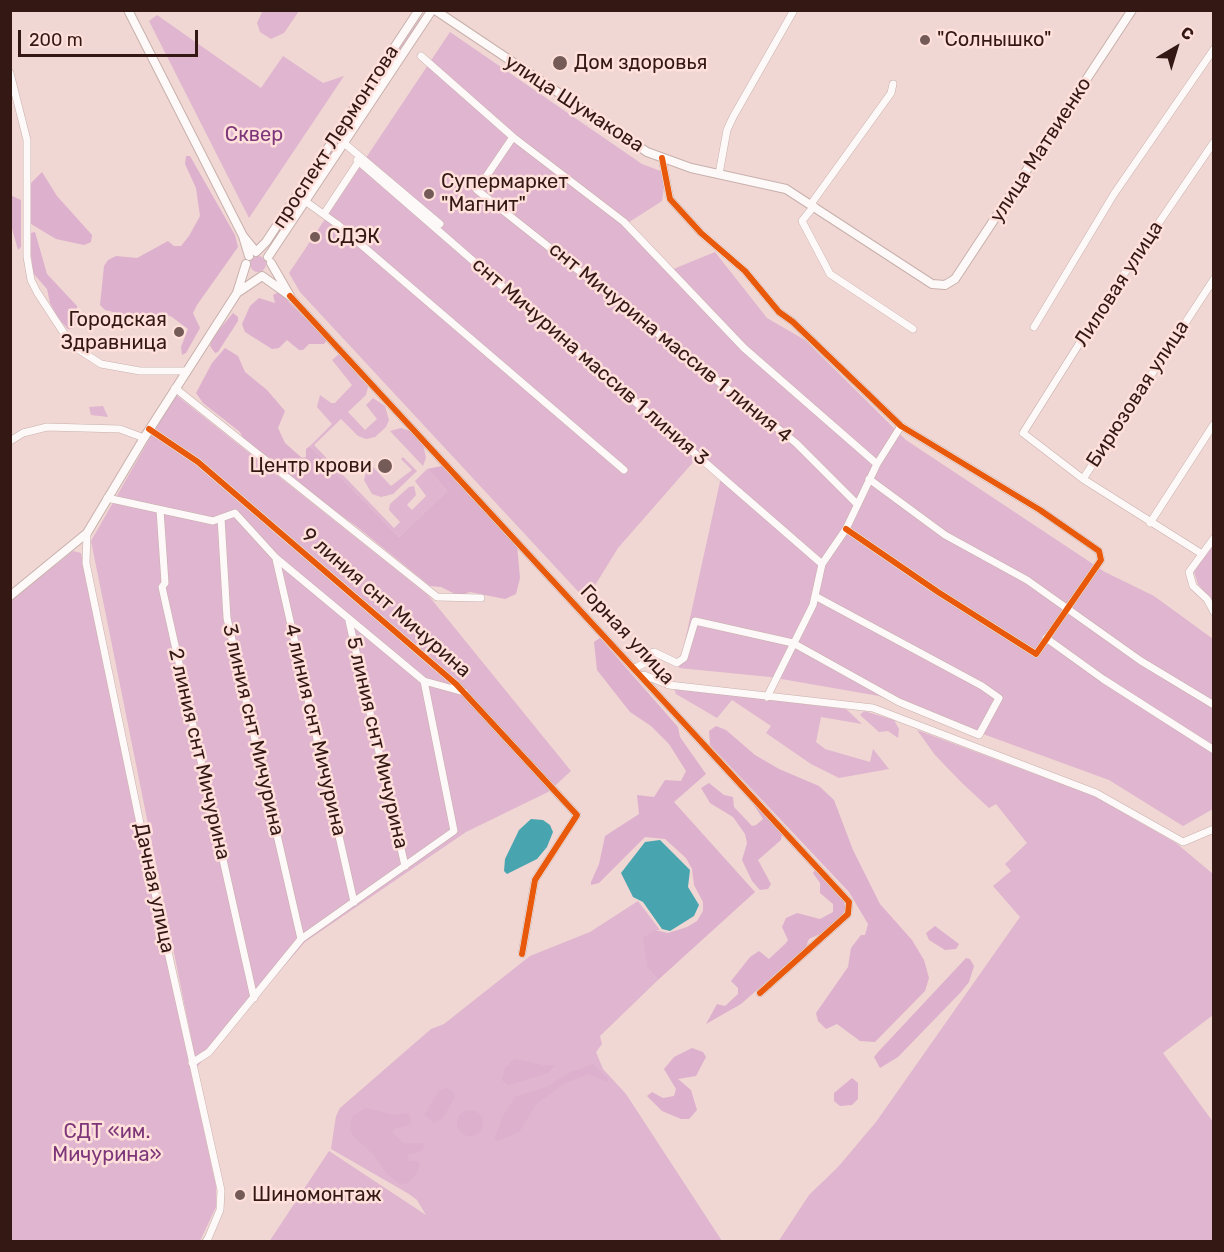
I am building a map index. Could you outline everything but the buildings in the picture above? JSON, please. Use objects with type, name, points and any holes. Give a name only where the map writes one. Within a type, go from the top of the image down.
[{"type":"street","points":[[128,10],[243,236],[251,258],[251,274],[262,276],[290,296]]},
{"type":"street","name":"проспект Лермонтова","points":[[243,236],[257,243],[266,242],[419,10]]},
{"type":"street","name":"проспект Лермонтова","points":[[262,276],[269,270],[269,260],[305,201],[434,10]]},
{"type":"street","name":"улица Шумакова","points":[[434,10],[637,146],[662,158],[786,189],[932,284],[945,285]]},
{"type":"street","points":[[719,174],[730,124],[794,10]]},
{"type":"street","name":"улица Матвиенко","points":[[945,285],[955,279],[1132,10]]},
{"type":"street","points":[[1034,327],[1114,194],[1214,49]]},
{"type":"street","points":[[421,56],[513,137],[624,222],[744,348],[877,464]]},
{"type":"street","points":[[10,73],[27,140],[27,257],[31,280],[37,292],[67,338],[78,349],[101,364],[140,371],[186,371]]},
{"type":"street","points":[[893,84],[891,93],[802,221],[830,274],[913,329]]},
{"type":"street","name":"снт Мичурина массив 1 линия 4","points":[[513,137],[477,190],[796,443],[857,504]]},
{"type":"street","name":"Лиловая улица","points":[[1083,479],[1023,433],[1113,290],[1214,142]]},
{"type":"street","points":[[344,143],[440,224]]},
{"type":"street","points":[[662,158],[670,199],[701,233],[745,271],[779,312],[794,322],[901,426],[1040,510],[1099,551],[1101,560],[1067,606],[1036,654],[846,530]]},
{"type":"street","name":"снт Мичурина массив 1 линия 3","points":[[324,214],[358,161],[822,564]]},
{"type":"street","points":[[305,201],[324,214],[624,470]]},
{"type":"street","points":[[10,596],[87,533],[149,429],[237,293],[251,258],[266,242]]},
{"type":"street","points":[[251,258],[269,260],[290,296]]},
{"type":"street","points":[[237,293],[262,276]]},
{"type":"street","name":"Бирюзовая улица","points":[[1083,479],[1214,279]]},
{"type":"street","name":"Горная улица","points":[[290,296],[849,902],[848,914],[760,993]]},
{"type":"street","points":[[175,388],[437,597],[481,598]]},
{"type":"street","points":[[1150,523],[1214,424]]},
{"type":"street","points":[[767,697],[815,596],[822,564],[846,530],[869,479],[901,426]]},
{"type":"street","points":[[10,441],[23,434],[47,427],[120,429],[144,438]]},
{"type":"street","name":"9 линия снт Мичурина","points":[[149,429],[198,462],[464,692],[577,815],[535,880],[522,954]]},
{"type":"street","points":[[869,479],[945,535],[1027,580],[1067,606],[1141,661],[1214,705]]},
{"type":"street","points":[[1083,479],[1202,554]]},
{"type":"street","points":[[107,498],[213,521],[235,513],[276,558],[424,681],[464,692]]},
{"type":"street","name":"2 линия снт Мичурина","points":[[160,510],[165,583],[162,587],[254,998]]},
{"type":"street","name":"3 линия снт Мичурина","points":[[221,518],[227,618],[301,939]]},
{"type":"street","name":"Дачная улица","points":[[87,533],[86,563],[221,1190],[220,1210],[207,1241]]},
{"type":"street","points":[[1214,538],[1189,572],[1193,586],[1206,599],[1214,612]]},
{"type":"street","name":"4 линия снт Мичурина","points":[[276,558],[354,902]]},
{"type":"street","points":[[635,668],[645,663],[650,654],[654,652],[677,663],[684,658],[695,621],[793,643],[899,702],[979,735],[999,698],[982,686],[815,596]]},
{"type":"street","name":"5 линия снт Мичурина","points":[[349,621],[405,866]]},
{"type":"street","points":[[1046,638],[1103,680],[1214,750]]},
{"type":"street","points":[[635,668],[658,683],[873,708],[1096,793],[1183,842],[1214,829]]},
{"type":"street","points":[[192,1063],[209,1052],[301,939],[454,831],[424,681]]},
{"type":"green space","points":[[263,10],[299,11],[284,33],[271,39],[260,32],[257,23]]},
{"type":"green space","name":"Сквер","points":[[157,15],[261,88],[283,56],[323,83],[344,76],[249,218],[149,21]]},
{"type":"green space","points":[[420,18],[422,19],[380,82],[378,80]]},
{"type":"green space","points":[[450,32],[642,164],[666,173],[662,201],[623,226],[671,270],[715,252],[767,318],[805,340],[906,440],[1105,572],[1154,596],[1213,639],[1213,809],[1183,826],[1109,780],[879,696],[770,677],[679,668],[721,477],[695,460],[618,548],[586,600],[300,292],[289,273]]},
{"type":"green space","points":[[367,96],[369,98],[273,244],[271,242]]},
{"type":"green space","points":[[255,256],[261,256],[266,264],[264,270],[255,272],[250,267],[250,261]]},
{"type":"green space","points":[[339,354],[368,387],[366,395],[348,412],[365,430],[377,419],[366,405],[373,398],[385,406],[389,420],[386,427],[375,437],[366,439],[358,436],[341,419],[314,445],[394,528],[400,522],[389,510],[390,504],[409,487],[414,486],[416,495],[407,505],[412,510],[426,496],[415,481],[427,469],[447,491],[399,537],[310,446],[332,424],[317,407],[320,395],[331,403],[335,403],[352,385],[332,360]]},
{"type":"green space","points":[[175,394],[428,595],[571,771],[548,792],[466,832],[305,942],[197,1067],[91,541]]},
{"type":"green space","points":[[103,406],[108,417],[91,415],[89,407]]},
{"type":"green space","points":[[401,428],[410,431],[423,444],[426,458],[423,466],[390,431]]},
{"type":"green space","points":[[403,457],[417,471],[393,494],[381,497],[372,494],[364,480],[367,468],[371,465],[391,486],[412,470],[401,459]]},
{"type":"green space","points":[[1213,544],[1213,603],[1198,584],[1194,572],[1201,558]]},
{"type":"green space","name":"СДТ «им. Мичурина»","points":[[73,551],[81,553],[133,808],[216,1186],[216,1207],[200,1241],[11,1242],[11,601]]},
{"type":"green space","points":[[674,688],[846,709],[862,724],[821,717],[816,742],[825,749],[870,762],[873,749],[889,769],[839,778],[811,764],[766,733],[771,726],[732,700],[717,718],[676,694]]},
{"type":"green space","points":[[864,711],[894,720],[899,729],[898,738],[888,731],[879,732],[860,715]]},
{"type":"green space","points":[[917,730],[1094,796],[1176,843],[1213,874],[1213,1015],[1163,1053],[1213,1122],[1213,1241],[778,1242],[809,1195],[838,1167],[876,1122],[1020,917],[993,886],[1011,871],[1005,864],[1027,843],[996,804],[989,808],[962,783],[935,755]]},
{"type":"green space","points":[[638,901],[660,930],[655,930],[648,969],[658,980],[600,1036],[602,1044],[596,1052],[603,1069],[626,1094],[722,1241],[269,1242],[329,1151],[426,1215],[417,1200],[409,1194],[331,1149],[336,1116],[340,1108],[431,1029],[444,1024],[530,956],[590,932]]},
{"type":"shaded area","points":[[186,156],[190,156],[235,235],[238,247],[197,305],[193,313],[200,328],[186,353],[182,355],[181,347],[188,329],[172,317],[165,314],[152,328],[139,328],[131,325],[122,314],[105,310],[100,305],[104,266],[108,260],[116,256],[137,258],[168,241],[174,246],[181,246],[189,236],[200,216],[196,188],[185,164]]},
{"type":"shaded area","points":[[42,172],[57,196],[92,235],[91,242],[84,245],[56,239],[31,224],[31,183]]},
{"type":"shaded area","points":[[10,195],[21,200],[21,247],[18,250],[11,225]]},
{"type":"shaded area","points":[[35,232],[47,274],[77,306],[77,322],[72,329],[68,329],[57,317],[50,303],[47,289],[33,273],[29,236]]},
{"type":"shaded area","points":[[279,292],[327,340],[324,344],[309,344],[303,350],[299,350],[287,340],[279,348],[272,349],[245,332],[242,324],[250,306],[259,298],[275,303],[273,295]]},
{"type":"shaded area","points":[[233,313],[238,317],[238,321],[218,352],[215,353],[210,346],[213,337]]},
{"type":"shaded area","points":[[225,348],[238,356],[245,372],[267,390],[285,411],[278,428],[285,443],[302,458],[306,457],[306,449],[310,446],[399,537],[447,491],[427,469],[442,466],[517,545],[520,578],[516,594],[505,599],[470,592],[459,596],[441,587],[430,586],[356,526],[287,477],[285,470],[276,462],[245,442],[240,432],[203,403],[196,393],[212,363]]},
{"type":"shaded area","points":[[600,638],[678,727],[680,737],[706,774],[674,802],[755,892],[658,980],[648,969],[643,938],[655,930],[668,933],[687,927],[697,921],[703,911],[703,902],[694,885],[692,869],[686,858],[665,839],[645,837],[599,883],[591,885],[591,882],[599,864],[605,836],[639,814],[637,795],[654,797],[665,780],[681,781],[686,771],[669,744],[651,726],[630,712],[597,670],[594,642]]},
{"type":"shaded area","points":[[716,726],[726,730],[755,755],[779,769],[819,786],[834,800],[853,850],[880,904],[912,940],[924,960],[929,978],[925,991],[875,1042],[860,1041],[837,1024],[826,1029],[818,1021],[816,1013],[848,967],[851,948],[861,935],[865,935],[868,924],[849,892],[710,745],[709,731]]},
{"type":"shaded area","points":[[709,783],[724,795],[733,797],[734,807],[752,826],[763,819],[750,799],[782,834],[781,840],[758,860],[771,884],[768,889],[760,890],[752,881],[742,860],[747,843],[745,834],[733,817],[710,803],[701,788]]},
{"type":"shaded area","points":[[816,869],[843,897],[846,911],[822,933],[809,939],[806,947],[741,1004],[706,1024],[717,1004],[725,1006],[738,994],[738,988],[731,981],[750,957],[759,951],[769,959],[786,943],[788,940],[782,927],[786,918],[797,913],[820,919],[833,912],[833,904],[820,893],[820,883],[813,873]]},
{"type":"shaded area","points":[[935,926],[959,944],[956,949],[945,950],[929,940],[926,933]]},
{"type":"shaded area","points":[[966,958],[970,959],[974,966],[969,982],[898,1057],[880,1068],[874,1057]]},
{"type":"shaded area","points":[[692,1048],[703,1052],[706,1057],[696,1076],[678,1079],[691,1090],[697,1110],[689,1119],[681,1119],[662,1111],[647,1096],[652,1092],[663,1098],[674,1096],[676,1089],[664,1069],[674,1057]]},
{"type":"shaded area","points":[[515,1059],[542,1065],[555,1065],[548,1073],[508,1085],[502,1080],[505,1068]]},
{"type":"shaded area","points":[[593,1064],[608,1078],[607,1082],[589,1074],[563,1084],[536,1104],[519,1132],[497,1141],[495,1138],[502,1118],[515,1097],[549,1086],[566,1074]]},
{"type":"shaded area","points":[[852,1078],[858,1083],[858,1099],[852,1105],[840,1106],[834,1101],[834,1093]]},
{"type":"shaded area","points":[[447,1088],[454,1092],[455,1096],[443,1118],[433,1123],[425,1114],[439,1091]]},
{"type":"shaded area","points":[[365,1108],[393,1115],[410,1113],[411,1124],[393,1129],[393,1133],[403,1143],[424,1143],[424,1147],[419,1152],[407,1154],[409,1161],[417,1161],[420,1165],[417,1173],[408,1183],[400,1184],[387,1174],[372,1153],[353,1136],[350,1129],[352,1117]]},
{"type":"shaded area","points":[[470,1110],[479,1114],[483,1123],[479,1132],[470,1136],[461,1132],[457,1123],[461,1114]]},
{"type":"water","points":[[531,819],[543,820],[550,825],[553,832],[547,847],[537,859],[507,874],[504,871],[505,859],[519,830]]},
{"type":"water","points":[[660,840],[690,870],[688,887],[699,905],[694,916],[670,931],[662,929],[643,902],[633,897],[621,873],[645,842]]},
{"type":"cycle path","points":[[662,158],[670,199],[701,233],[745,271],[779,312],[793,322],[901,426],[1040,510],[1099,551],[1101,560],[1036,654],[938,592],[846,529]]},
{"type":"cycle path","points":[[290,296],[849,902],[848,914],[760,993]]},
{"type":"cycle path","points":[[149,429],[198,462],[456,684],[577,815],[535,880],[522,954]]},
{"type":"place","name":"\"Солнышко\"","points":[[925,40]]},
{"type":"place","name":"Дом здоровья","points":[[560,63]]},
{"type":"place","name":"Супермаркет \"Магнит\"","points":[[429,194]]},
{"type":"place","name":"СДЭК","points":[[315,237]]},
{"type":"place","name":"Городская Здравница","points":[[179,332]]},
{"type":"place","name":"Центр крови","points":[[385,466]]},
{"type":"place","name":"Шиномонтаж","points":[[240,1195]]}]
